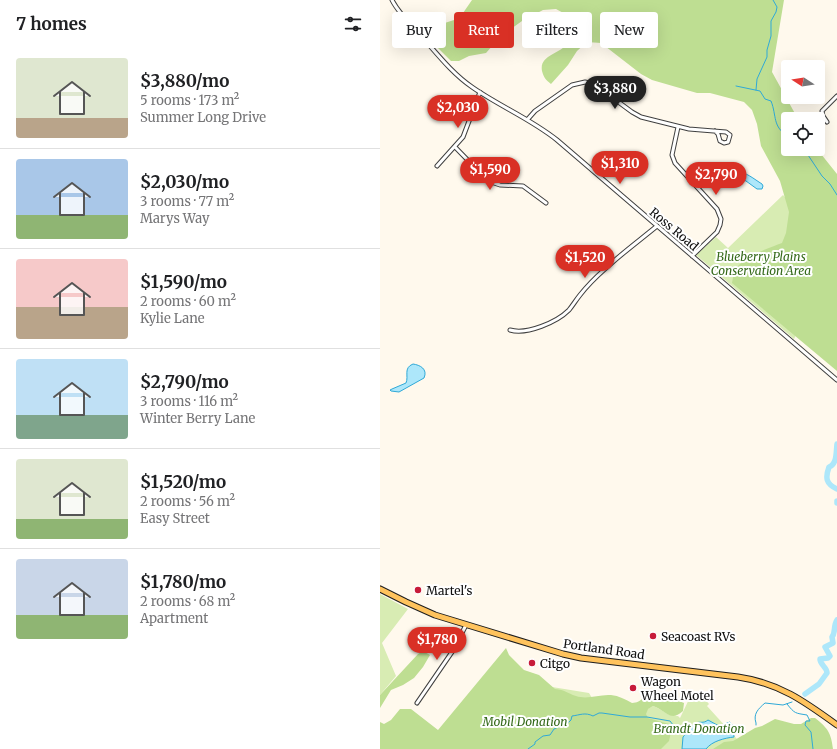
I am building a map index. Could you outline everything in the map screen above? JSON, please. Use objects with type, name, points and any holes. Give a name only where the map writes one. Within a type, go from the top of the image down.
[{"type":"main road","name":"Portland Road","points":[[380,589],[423,610],[466,625],[574,656],[742,677],[763,682],[791,694],[837,725]]},
{"type":"street","name":"Ross Road","points":[[392,0],[403,15],[449,67],[464,81],[557,140],[837,380]]},
{"type":"street","points":[[527,120],[535,111],[572,85],[585,82],[594,84],[637,115],[678,127],[724,131],[728,133],[730,137],[728,142],[724,143],[720,141],[718,134],[715,131]]},
{"type":"street","points":[[437,166],[463,137],[480,92]]},
{"type":"street","points":[[827,122],[822,111],[837,96]]},
{"type":"street","points":[[678,127],[672,155],[675,163],[717,209],[721,219],[717,232],[692,256]]},
{"type":"street","points":[[455,147],[488,181],[500,185],[523,186],[546,203]]},
{"type":"street","points":[[510,330],[521,332],[530,330],[562,316],[605,269],[657,226]]},
{"type":"street","points":[[417,703],[452,652],[466,625]]},
{"type":"green space","points":[[472,0],[784,0],[772,72],[781,88],[781,104],[790,104],[794,112],[781,112],[781,156],[823,156],[837,174],[837,371],[732,283],[734,272],[743,261],[763,250],[782,243],[786,233],[789,212],[780,181],[761,146],[757,124],[752,110],[744,102],[710,93],[697,93],[652,80],[641,74],[607,48],[658,48],[658,12],[600,12],[600,43],[592,42],[592,12],[562,12],[556,9],[543,10],[539,12],[522,12],[522,21],[514,27],[514,12],[464,12]]},
{"type":"green space","points":[[454,20],[454,48],[490,48],[486,53],[469,56],[459,61],[451,61],[438,48],[446,48],[446,23]]},
{"type":"green space","points":[[562,48],[580,48],[551,84],[545,79],[542,71],[542,66],[547,58]]},
{"type":"green space","name":"Blueberry Plains Conservation Area","points":[[783,195],[830,243],[794,339],[696,255],[716,237],[728,248]]},
{"type":"green space","points":[[380,594],[408,609],[382,643],[396,676],[380,695]]},
{"type":"green space","name":"Mobil Donation","points":[[506,648],[509,655],[524,670],[539,675],[555,689],[580,697],[614,695],[632,703],[640,701],[645,696],[661,694],[684,703],[683,711],[675,716],[671,716],[653,706],[648,709],[646,714],[648,718],[669,724],[672,728],[669,741],[661,749],[380,749],[380,722],[384,724],[391,720],[400,709],[411,709],[438,730]]},
{"type":"green space","points":[[423,651],[430,655],[423,667],[414,678],[391,690],[380,708],[380,695],[418,654]]},
{"type":"green space","name":"Brandt Donation","points":[[546,686],[589,693],[592,698],[647,709],[653,706],[668,714],[678,716],[680,718],[693,691],[700,698],[702,696],[709,704],[707,706],[737,739],[722,749],[535,749]]},
{"type":"green space","points":[[811,718],[815,718],[826,728],[830,735],[833,749],[713,749],[724,742],[733,741],[755,728],[775,719],[794,724],[801,724]]},
{"type":"water","points":[[736,171],[747,174],[762,184],[762,189],[757,189],[736,176]]},
{"type":"water","points":[[413,364],[423,368],[425,372],[424,378],[399,392],[391,391],[390,390],[406,383],[407,370]]},
{"type":"water","points":[[708,720],[719,726],[730,722],[733,726],[734,737],[715,742],[706,749],[682,749],[683,737],[691,727],[696,723],[705,722]]},
{"type":"waterway","points":[[756,90],[757,79],[767,57],[767,50],[771,36],[771,21],[777,7],[773,0]]},
{"type":"waterway","points":[[736,86],[760,91],[765,99],[771,101],[777,125],[781,131]]},
{"type":"waterway","points":[[809,156],[837,195]]},
{"type":"waterway","points":[[837,444],[835,461],[832,466],[829,467],[827,474],[827,480],[837,489]]},
{"type":"waterway","points":[[805,694],[819,684],[827,673],[820,659],[828,658],[830,656],[825,647],[833,643],[832,637],[837,620]]},
{"type":"waterway","points":[[756,725],[756,714],[765,703],[783,705],[792,702]]},
{"type":"waterway","points":[[787,704],[792,710],[800,714],[807,715],[810,721],[806,721],[805,725],[811,732],[813,749]]},
{"type":"waterway","points":[[528,749],[543,736],[550,735],[554,729],[569,722],[572,716],[582,714],[593,716],[602,713],[630,717],[647,717],[670,721],[677,730],[688,733]]},
{"type":"waterway","points":[[733,730],[736,733],[740,732]]},
{"type":"place","name":"Martel's","points":[[418,590]]},
{"type":"place","name":"Seacoast RVs","points":[[653,636]]},
{"type":"place","name":"Citgo","points":[[532,663]]},
{"type":"place","name":"Wagon Wheel Motel","points":[[633,688]]}]
